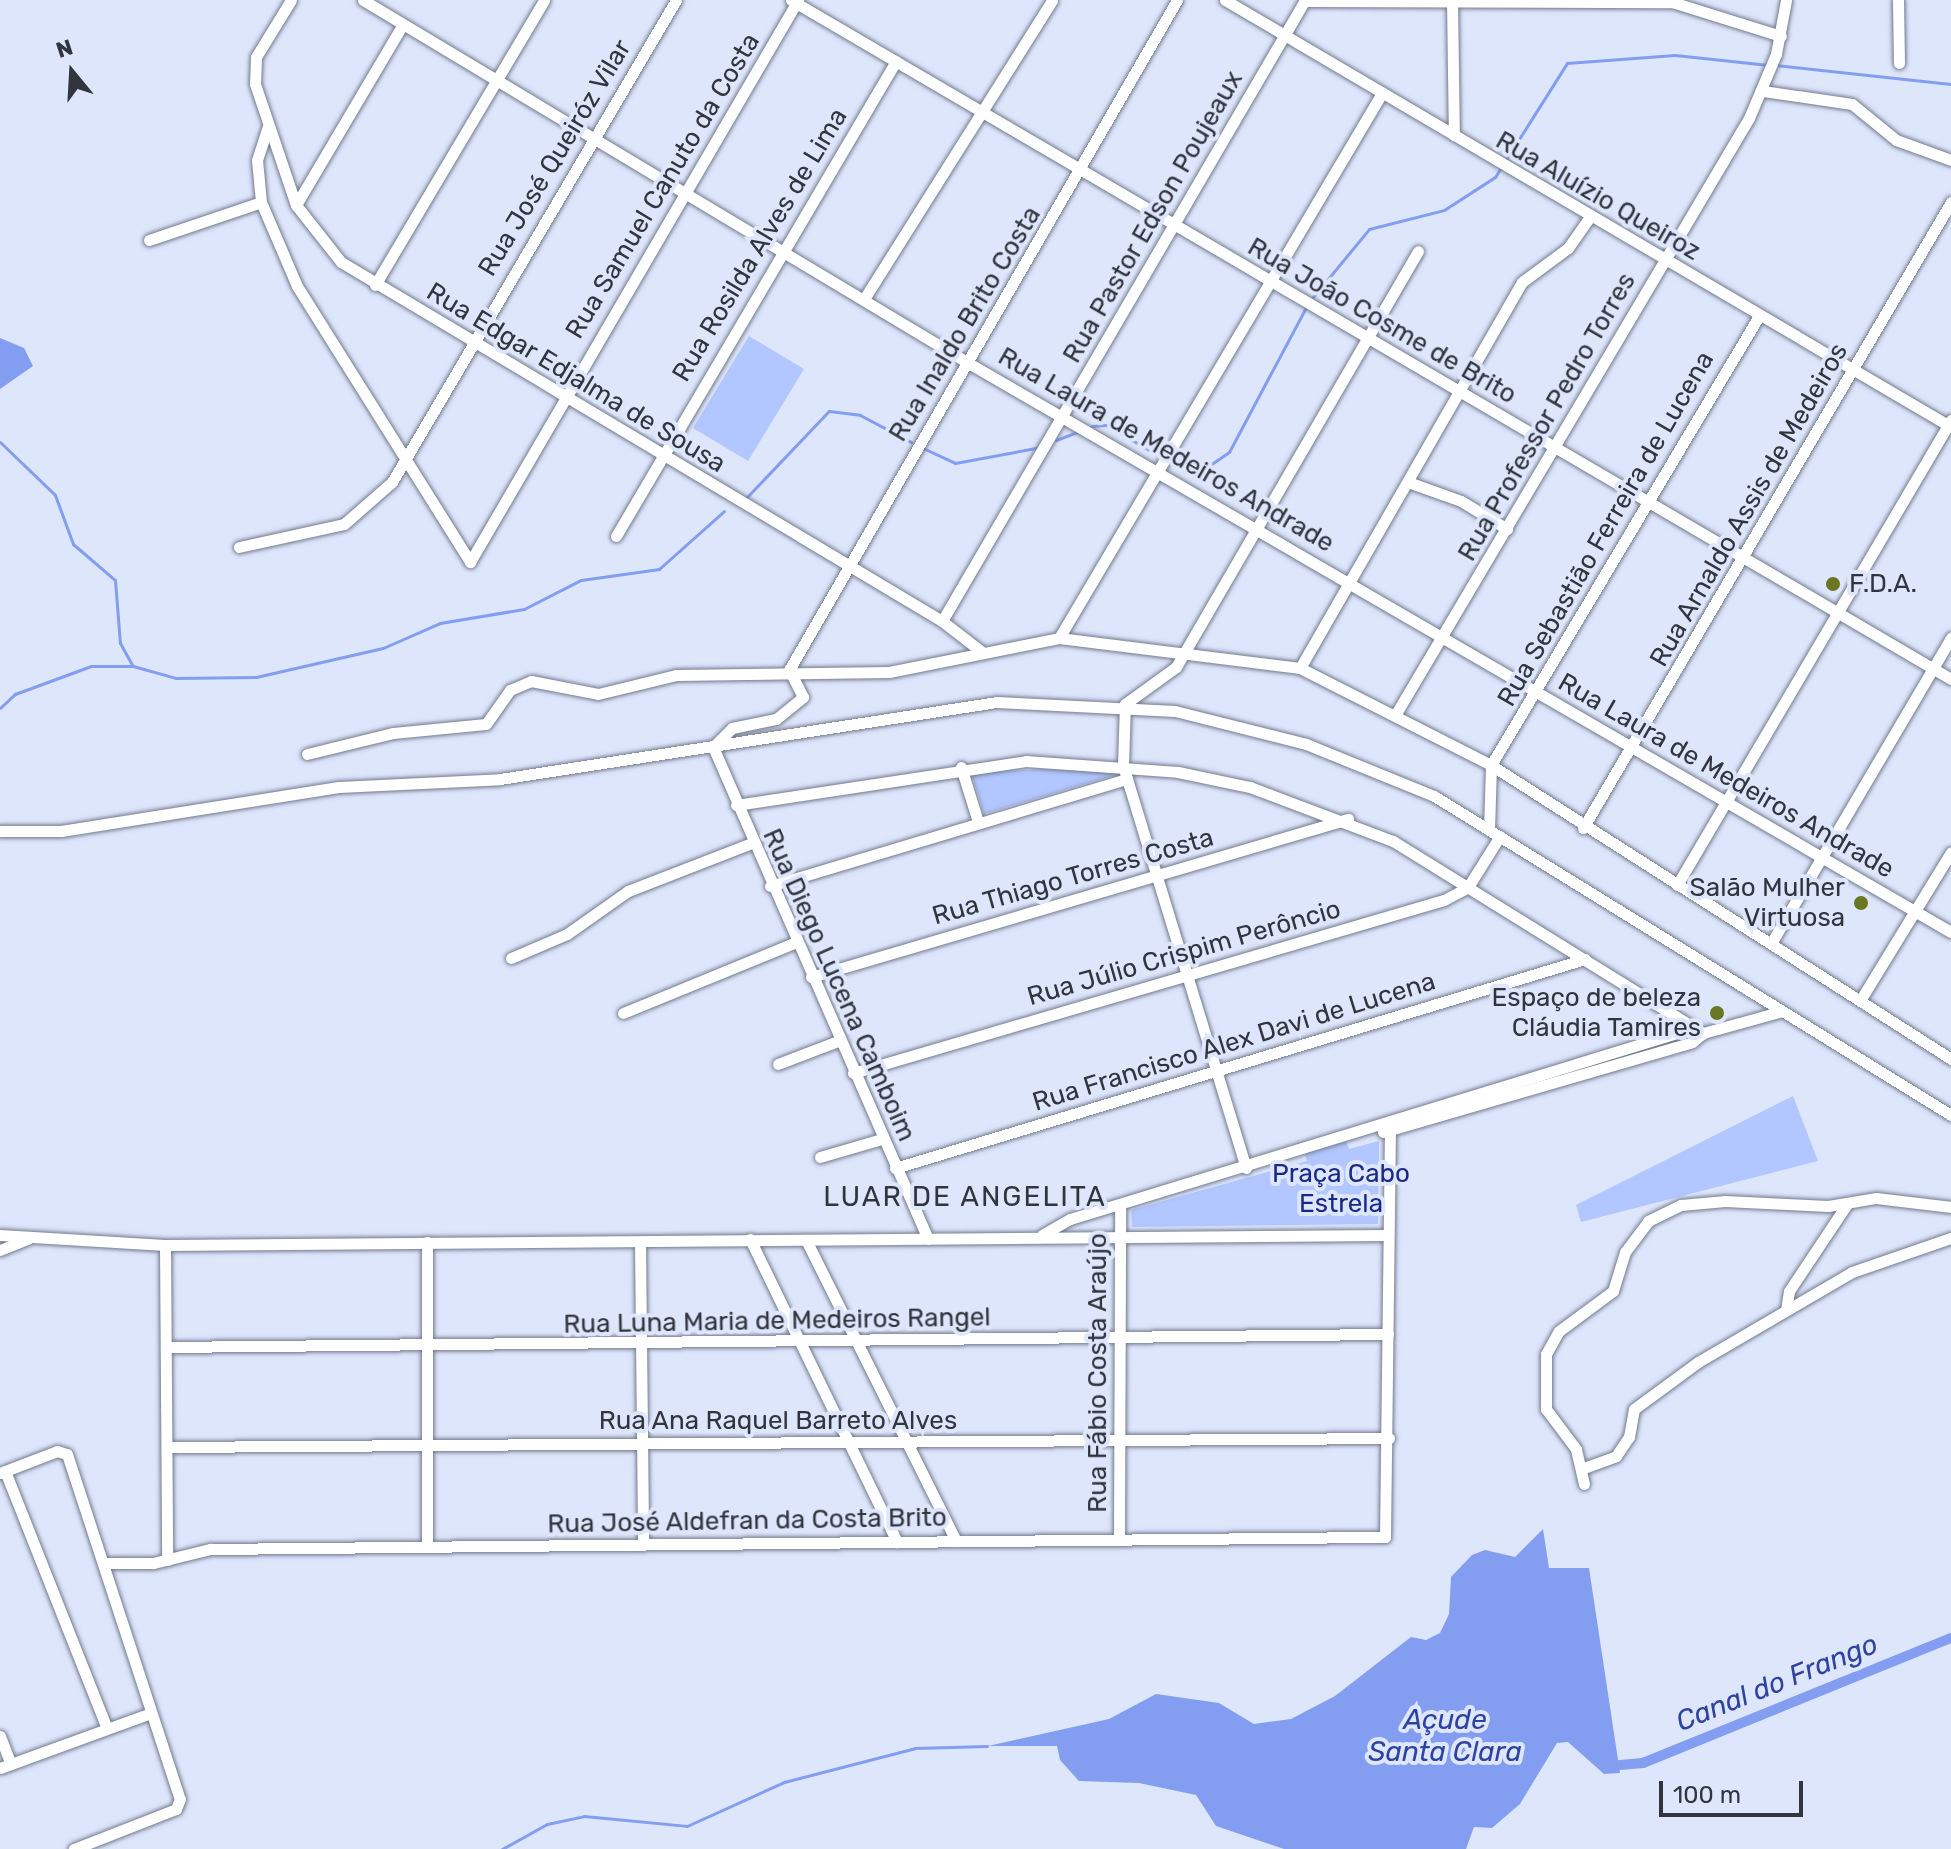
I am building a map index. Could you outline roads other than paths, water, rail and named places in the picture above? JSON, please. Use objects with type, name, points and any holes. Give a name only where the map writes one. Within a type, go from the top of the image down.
[{"type":"street","name":"Rua Edgar Edjalma de Sousa","points":[[291,0],[256,57],[254,77],[296,205],[341,262],[375,285],[566,392],[661,454],[942,621],[982,652]]},
{"type":"street","name":"Rua Laura de Medeiros Andrade","points":[[363,0],[592,141],[686,191],[965,361],[1064,413],[1156,471],[1351,581],[1724,805],[1951,932]]},
{"type":"street","points":[[375,285],[544,0]]},
{"type":"street","name":"Rua José Queiróz Vilar","points":[[239,547],[344,524],[382,494],[403,464],[471,340],[676,0]]},
{"type":"street","points":[[864,299],[985,114],[1052,0]]},
{"type":"street","name":"Rua Inaldo Brito Costa","points":[[789,670],[850,568],[965,361],[1083,169],[1177,0]]},
{"type":"street","name":"Rua Aluízio Queiroz","points":[[1225,0],[1454,135],[1493,162],[1950,424]]},
{"type":"street","points":[[1305,0],[1672,1],[1781,36]]},
{"type":"street","name":"Rua Pastor Edson Poujeaux","points":[[942,621],[1305,0]]},
{"type":"street","points":[[1452,0],[1454,135]]},
{"type":"street","name":"Rua Professor Pedro Torres","points":[[1397,712],[1763,91],[1781,36],[1786,0]]},
{"type":"street","points":[[1898,0],[1899,63]]},
{"type":"street","name":"Rua João Cosme de Brito","points":[[795,1],[1083,169],[1175,227],[1555,446],[1643,502],[1745,557],[1951,679]]},
{"type":"street","name":"Rua Samuel Canuto da Costa","points":[[403,464],[470,562],[795,1]]},
{"type":"street","points":[[296,205],[403,24]]},
{"type":"street","name":"Rua Rosilda Alves de Lima","points":[[616,536],[661,454],[896,61]]},
{"type":"street","points":[[1763,91],[1852,104],[1896,140],[1951,160]]},
{"type":"street","points":[[1059,638],[1382,93]]},
{"type":"street","points":[[268,127],[257,160],[261,202],[297,286],[403,464]]},
{"type":"street","points":[[149,240],[261,202]]},
{"type":"street","name":"Rua Arnaldo Assis de Medeiros","points":[[1583,828],[1951,202]]},
{"type":"street","points":[[1300,668],[1522,282],[1568,248],[1590,216]]},
{"type":"street","points":[[1125,704],[1176,667],[1253,527],[1418,251]]},
{"type":"street","name":"Rua Sebastião Ferreira de Lucena","points":[[1491,765],[1538,692],[1643,502],[1759,316]]},
{"type":"street","points":[[1677,885],[1950,424]]},
{"type":"street","points":[[1408,482],[1461,501],[1507,529]]},
{"type":"street","points":[[307,754],[393,733],[486,724],[523,682],[598,694],[660,676],[789,670],[889,672],[1059,638],[1183,650],[1300,668],[1397,712],[1491,765],[1583,828],[1773,940],[1951,1058]]},
{"type":"street","points":[[1773,940],[1951,638]]},
{"type":"street","points":[[713,747],[732,728],[776,719],[803,697],[789,670]]},
{"type":"street","points":[[0,831],[61,831],[339,787],[457,784],[997,702],[1125,704],[1231,723],[1331,753],[1434,796],[1779,1012],[1951,1115]]},
{"type":"street","points":[[1125,704],[1123,766],[1246,1168]]},
{"type":"street","name":"Rua Diego Lucena Camboim","points":[[713,747],[770,886],[928,1239]]},
{"type":"street","points":[[736,805],[961,767],[1026,761],[1123,766],[1250,787],[1349,819],[1468,887],[1703,1033]]},
{"type":"street","points":[[1468,887],[1495,833],[1491,765]]},
{"type":"street","points":[[961,767],[978,822]]},
{"type":"street","points":[[770,886],[1127,779]]},
{"type":"street","name":"Rua Thiago Torres Costa","points":[[811,977],[1349,819]]},
{"type":"street","points":[[511,958],[567,934],[628,891],[752,843]]},
{"type":"street","points":[[1861,999],[1951,852]]},
{"type":"street","name":"Rua Júlio Crispim Perôncio","points":[[853,1073],[1468,887]]},
{"type":"street","points":[[623,1013],[796,942]]},
{"type":"street","name":"Rua Francisco Alex Davi de Lucena","points":[[895,1168],[1585,959]]},
{"type":"street","points":[[1042,1235],[1070,1219],[1390,1126],[1687,1030],[1703,1033],[1779,1012]]},
{"type":"street","points":[[778,1064],[838,1041]]},
{"type":"street","points":[[1389,1438],[1387,1235],[1390,1126]]},
{"type":"street","points":[[820,1157],[882,1139]]},
{"type":"street","points":[[1584,1484],[1576,1449],[1546,1409],[1546,1354],[1559,1331],[1613,1291],[1636,1232],[1681,1205],[1847,1204],[1876,1198],[1951,1207]]},
{"type":"street","points":[[1786,1310],[1789,1291],[1847,1204]]},
{"type":"street","name":"Rua Fábio Costa Araújo","points":[[1119,1540],[1120,1205]]},
{"type":"street","points":[[0,1235],[165,1245],[928,1239],[1042,1235],[1387,1235]]},
{"type":"street","points":[[0,1250],[33,1236]]},
{"type":"street","points":[[1581,1469],[1609,1461],[1625,1448],[1631,1414],[1649,1398],[1786,1310],[1852,1272],[1951,1238]]},
{"type":"street","points":[[750,1239],[897,1542]]},
{"type":"street","points":[[806,1240],[956,1541]]},
{"type":"street","points":[[427,1242],[427,1546]]},
{"type":"street","points":[[640,1242],[643,1544]]},
{"type":"street","points":[[165,1245],[167,1560]]},
{"type":"street","name":"Rua Luna Maria de Medeiros Rangel","points":[[166,1347],[1120,1340],[1388,1334]]},
{"type":"street","name":"Rua Ana Raquel Barreto Alves","points":[[168,1447],[1389,1438]]},
{"type":"street","name":"Rua José Aldefran da Costa Brito","points":[[103,1563],[167,1560],[210,1549],[1380,1538],[1390,1529],[1389,1438]]},
{"type":"street","points":[[74,1849],[180,1803],[67,1454],[52,1452],[3,1472],[107,1729]]},
{"type":"street","points":[[0,1736],[5,1766],[151,1713]]},
{"type":"water","points":[[0,338],[24,348],[33,366],[0,389]]},
{"type":"water","name":"Açude Santa Clara","points":[[1543,1529],[1549,1568],[1589,1568],[1620,1773],[1604,1774],[1568,1742],[1557,1743],[1520,1804],[1492,1828],[1474,1827],[1466,1849],[1284,1849],[1216,1826],[1196,1795],[1139,1783],[1079,1781],[1060,1760],[1057,1746],[988,1746],[1109,1719],[1156,1694],[1219,1703],[1254,1724],[1291,1719],[1335,1696],[1411,1637],[1426,1640],[1440,1633],[1449,1614],[1451,1577],[1472,1555],[1485,1550],[1515,1557]]},
{"type":"waterway","points":[[1313,297],[1369,229],[1444,210],[1495,177],[1567,63],[1675,55],[1768,65]]},
{"type":"waterway","points":[[1776,65],[1951,84]]},
{"type":"waterway","points":[[1170,462],[1194,476],[1229,452],[1306,307]]},
{"type":"waterway","points":[[747,497],[829,411],[860,415],[911,442]]},
{"type":"waterway","points":[[1092,426],[1106,425],[1156,454]]},
{"type":"waterway","points":[[1056,440],[1079,431]]},
{"type":"waterway","points":[[0,442],[55,495],[73,544],[115,580],[120,643],[133,666]]},
{"type":"waterway","points":[[925,449],[955,463],[1036,448]]},
{"type":"waterway","points":[[0,708],[15,694],[91,666],[133,666],[176,678],[256,677],[383,648],[440,623],[524,609],[581,580],[659,569],[724,511]]},
{"type":"waterway","name":"Canal do Frango","points":[[1620,1765],[1643,1763],[1951,1638]]},
{"type":"waterway","points":[[502,1849],[547,1824],[584,1816],[687,1826],[784,1782],[915,1748],[987,1746]]},
{"type":"place","name":"F.D.A.","points":[[1833,584]]},
{"type":"place","name":"Salão Mulher Virtuosa","points":[[1861,903]]},
{"type":"place","name":"Espaço de beleza Cláudia Tamires","points":[[1717,1013]]},
{"type":"district","name":"LUAR DE ANGELITA","points":[[965,1197]]},
{"type":"park label","name":"Praça Cabo Estrela","points":[[1341,1189]]}]
